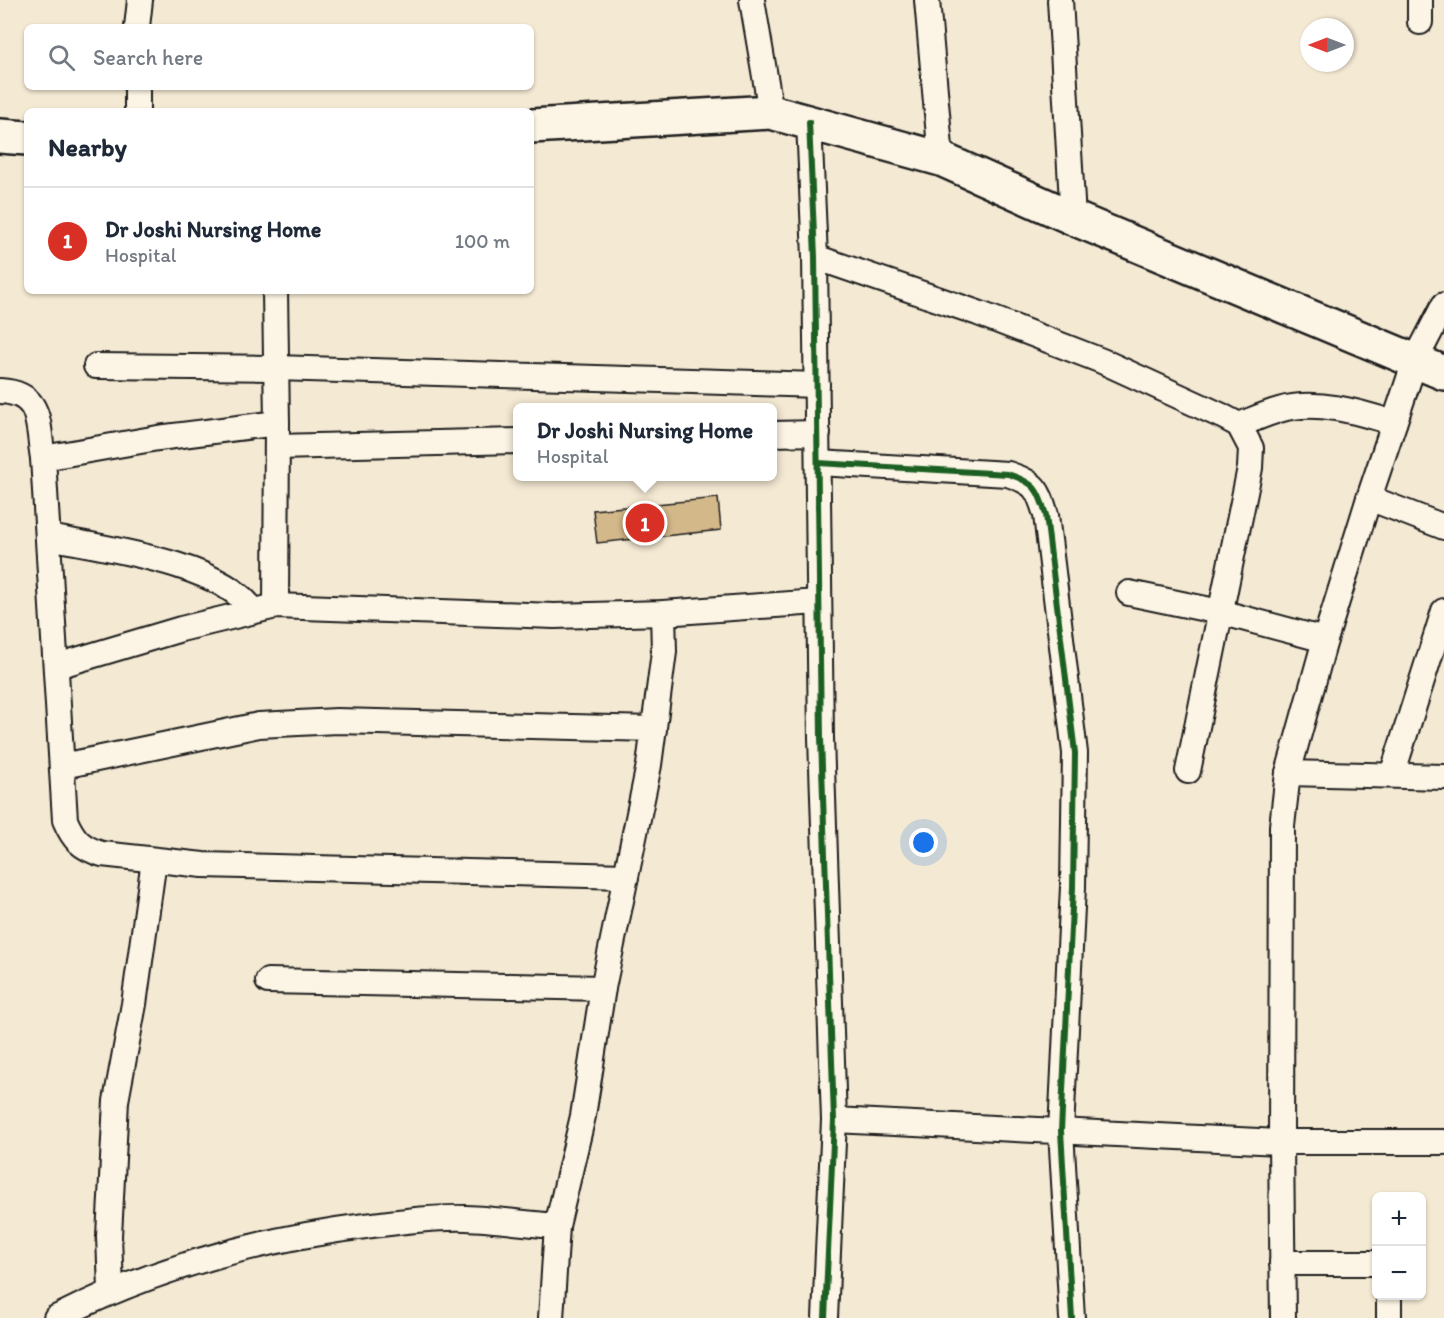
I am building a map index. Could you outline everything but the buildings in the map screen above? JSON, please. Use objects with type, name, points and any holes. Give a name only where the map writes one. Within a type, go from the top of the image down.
[{"type":"main road","points":[[534,126],[771,112],[941,159],[1073,218],[1430,367]]},
{"type":"main road","points":[[0,136],[24,138]]},
{"type":"street","points":[[137,24],[140,0]]},
{"type":"street","points":[[752,0],[771,112]]},
{"type":"street","points":[[927,0],[941,159]]},
{"type":"street","points":[[1060,0],[1073,218]]},
{"type":"street","points":[[137,90],[137,108]]},
{"type":"street","points":[[809,123],[815,257],[818,602],[834,1120],[825,1318]]},
{"type":"street","points":[[815,257],[978,313],[1102,361],[1239,425],[1251,448],[1250,468],[1188,771]]},
{"type":"street","points":[[274,294],[278,423],[276,606]]},
{"type":"street","points":[[1283,1318],[1282,826],[1288,773],[1325,640],[1394,423],[1430,367],[1444,305]]},
{"type":"street","points":[[96,366],[276,368],[817,385]]},
{"type":"street","points":[[0,391],[19,393],[35,408],[43,458],[49,537],[65,820],[73,839],[89,850],[102,854],[203,865],[626,876]]},
{"type":"street","points":[[1239,425],[1281,409],[1320,406],[1364,413],[1394,423]]},
{"type":"street","points":[[43,458],[158,438],[278,423]]},
{"type":"street","points":[[777,434],[818,433]]},
{"type":"street","points":[[277,447],[513,441]]},
{"type":"street","points":[[818,463],[1008,474],[1029,481],[1040,494],[1046,515],[1075,753],[1073,887],[1061,1131],[1072,1318]]},
{"type":"street","points":[[1369,498],[1444,527]]},
{"type":"street","points":[[49,537],[141,556],[219,581],[245,599],[253,611]]},
{"type":"street","points":[[1129,593],[1220,612],[1325,640]]},
{"type":"street","points":[[57,666],[181,629],[276,606],[554,615],[663,613],[818,602]]},
{"type":"street","points":[[1392,775],[1444,611]]},
{"type":"street","points":[[551,1318],[557,1226],[583,1116],[603,988],[650,765],[664,652],[663,613]]},
{"type":"street","points":[[63,766],[270,724],[337,720],[654,729]]},
{"type":"street","points":[[1288,773],[1444,777]]},
{"type":"street","points":[[111,1290],[109,1236],[116,1101],[134,1004],[153,860]]},
{"type":"street","points":[[268,981],[603,988]]},
{"type":"street","points":[[834,1120],[1281,1142],[1444,1142]]},
{"type":"street","points":[[56,1318],[111,1290],[223,1253],[314,1233],[402,1221],[465,1218],[557,1226]]},
{"type":"street","points":[[1282,1263],[1372,1263]]},
{"type":"street","points":[[1389,1300],[1389,1318]]},
{"type":"cycle path","points":[[809,122],[815,257],[821,738],[834,1120],[825,1318]]},
{"type":"cycle path","points":[[818,463],[1008,474],[1024,480],[1034,488],[1046,515],[1075,753],[1073,887],[1061,1131],[1072,1318]]},
{"type":"place","name":"Dr Joshi Nursing Home","points":[[645,523]]}]
